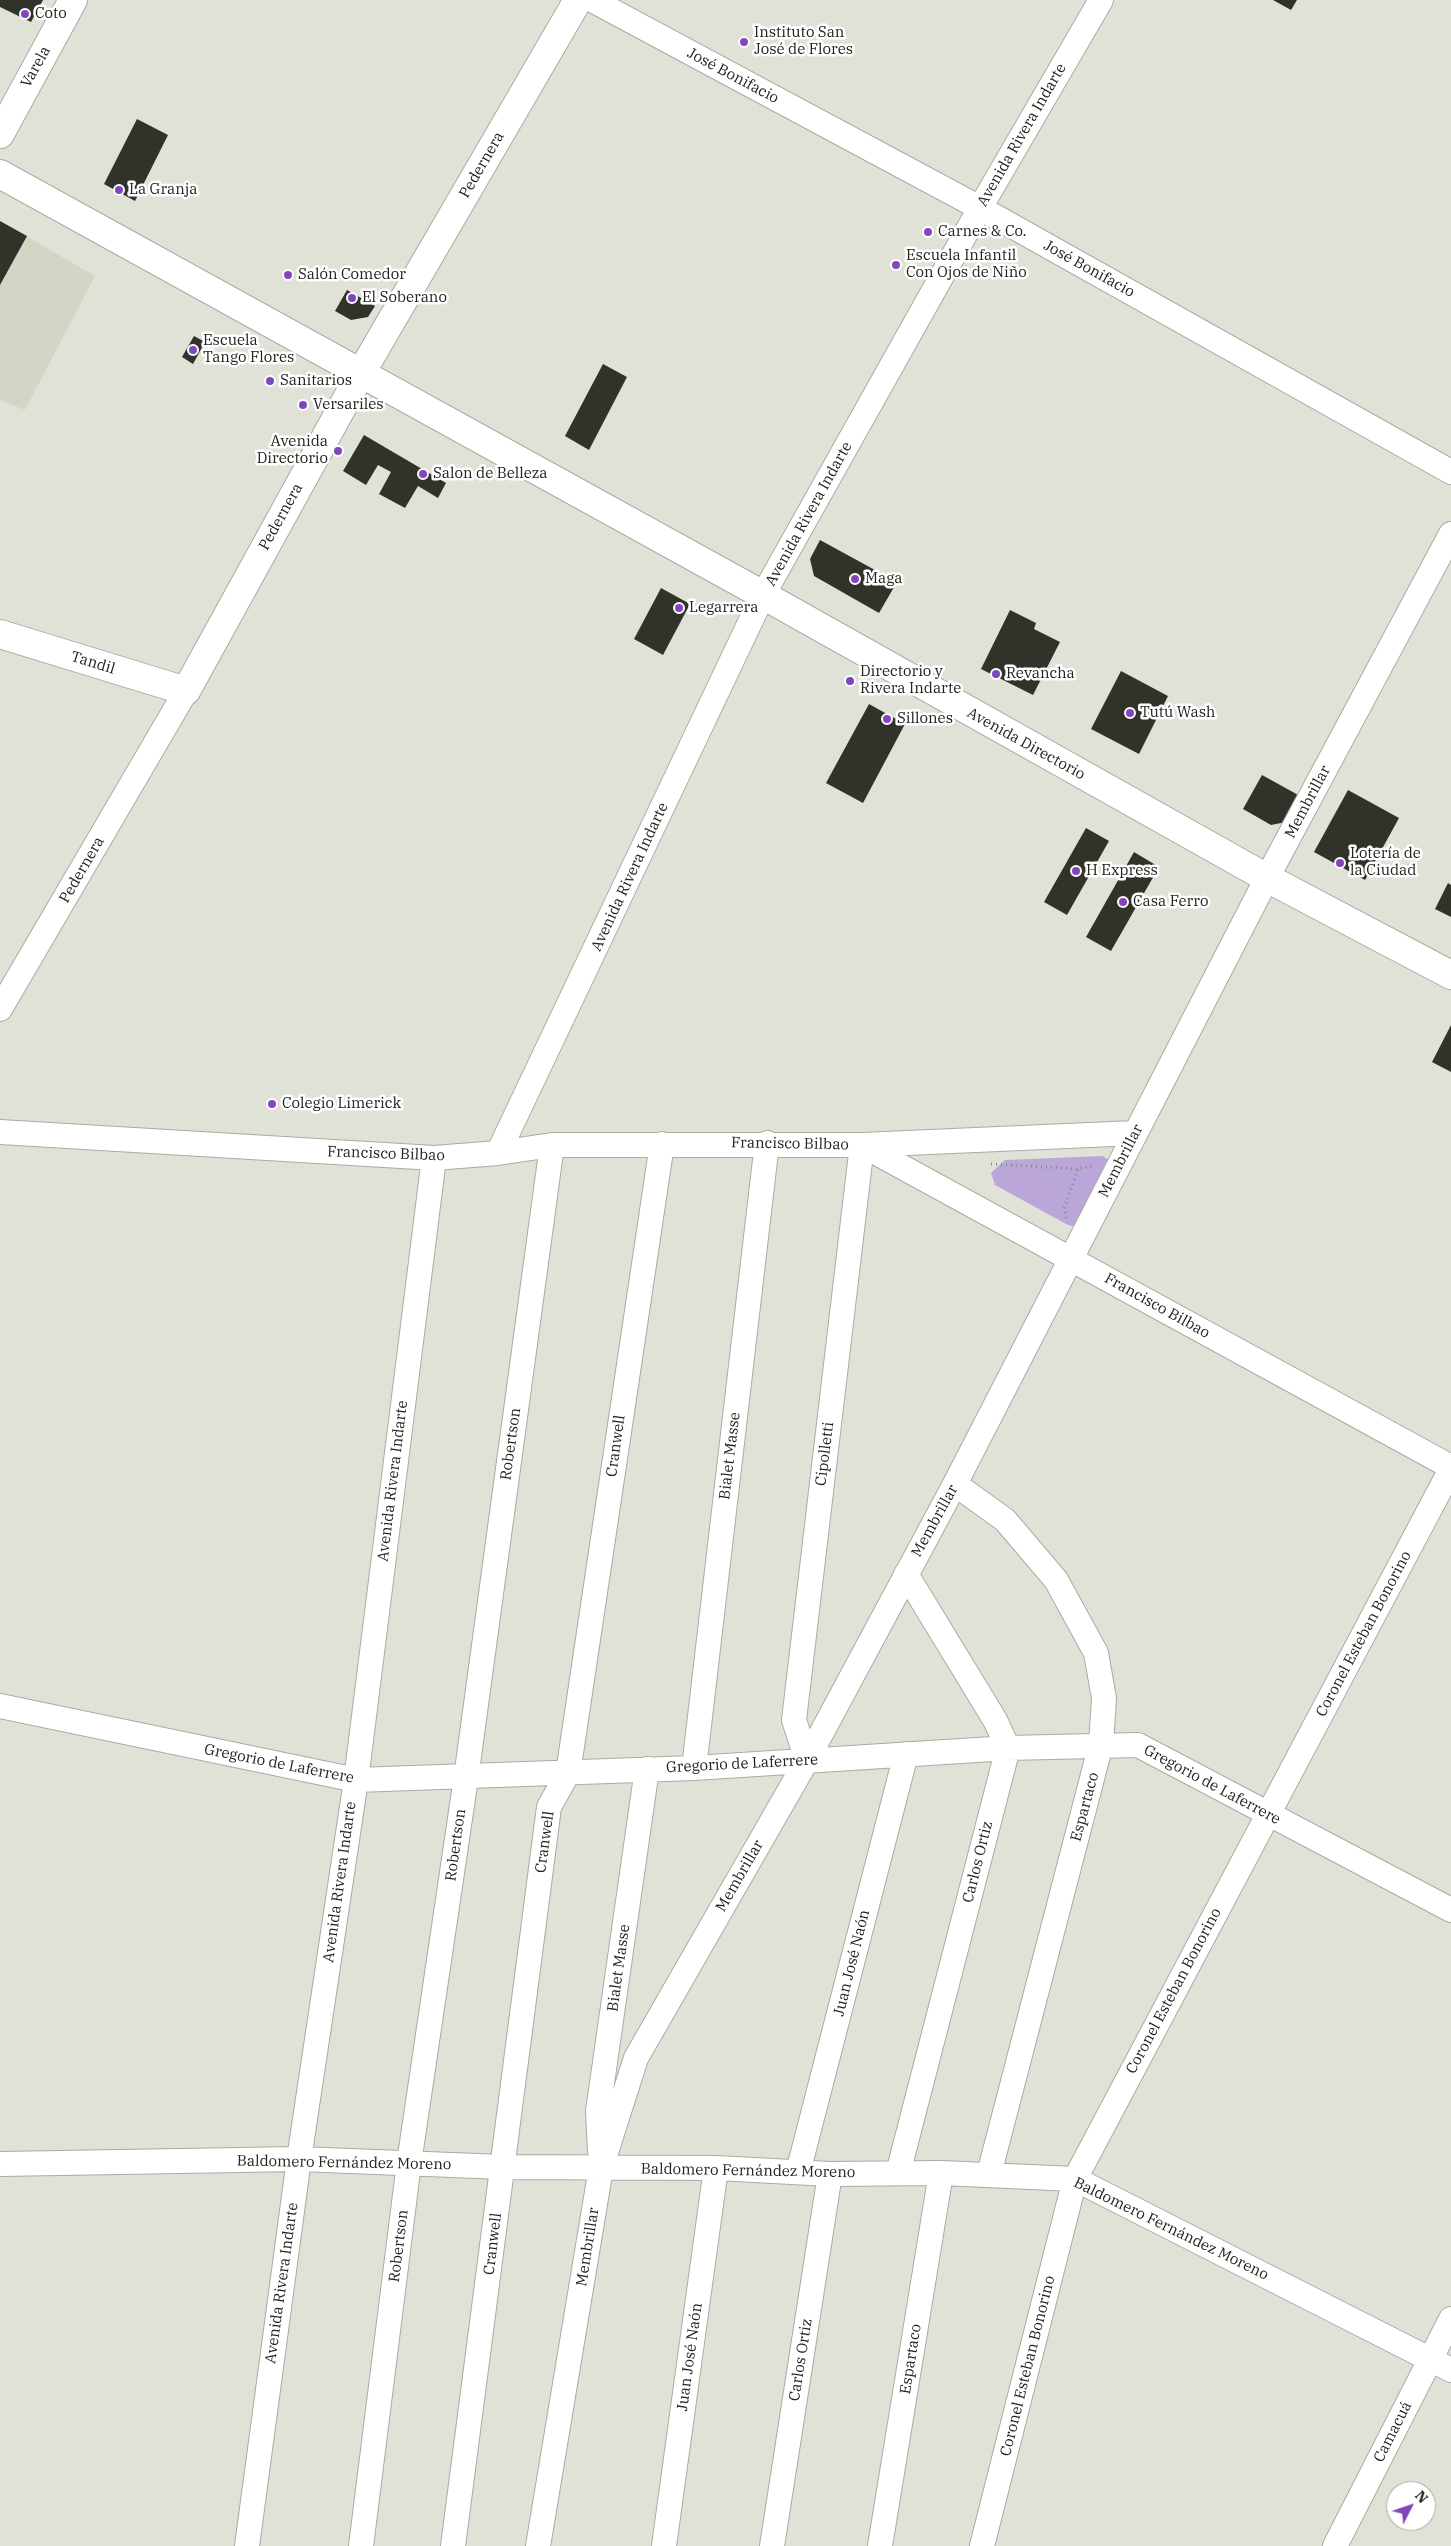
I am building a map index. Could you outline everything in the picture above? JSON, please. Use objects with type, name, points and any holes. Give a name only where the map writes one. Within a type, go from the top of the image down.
[{"type":"main road","name":"Varela","points":[[0,134],[73,0]]},
{"type":"main road","name":"Pedernera","points":[[186,691],[361,373],[578,0]]},
{"type":"main road","name":"Avenida Directorio","points":[[0,174],[763,595],[1267,878],[1451,976]]},
{"type":"main road","name":"Tandil","points":[[0,634],[186,691]]},
{"type":"street","name":"José Bonifacio","points":[[592,0],[980,208],[1451,472]]},
{"type":"street","name":"Avenida Rivera Indarte","points":[[498,1153],[763,595],[980,208],[1101,0]]},
{"type":"street","name":"Membrillar","points":[[538,2546],[601,2168],[636,2058],[807,1760],[955,1484],[1267,878],[1451,534]]},
{"type":"street","name":"Pedernera","points":[[0,1009],[186,691]]},
{"type":"street","name":"Francisco Bilbao","points":[[0,1132],[434,1158],[498,1153],[552,1144],[767,1143],[862,1145],[1135,1133]]},
{"type":"street","name":"Bialet Masse","points":[[694,1768],[767,1143]]},
{"type":"street","name":"Robertson","points":[[361,2546],[409,2163],[466,1778],[552,1144]]},
{"type":"street","name":"Cranwell","points":[[453,2546],[549,1807],[568,1772],[662,1144]]},
{"type":"street","name":"Francisco Bilbao","points":[[862,1145],[1451,1468]]},
{"type":"street","name":"Cipolletti","points":[[807,1760],[794,1720],[862,1145]]},
{"type":"street","name":"Avenida Rivera Indarte","points":[[247,2546],[299,2159],[356,1780],[434,1158]]},
{"type":"street","name":"Coronel Esteban Bonorino","points":[[982,2546],[1075,2179],[1451,1468]]},
{"type":"street","name":"Espartaco","points":[[955,1484],[1005,1520],[1056,1580],[1096,1653],[1104,1698],[1101,1744],[988,2174]]},
{"type":"street","points":[[906,1574],[995,1720],[1008,1748]]},
{"type":"street","name":"Gregorio de Laferrere","points":[[0,1706],[356,1780],[466,1778],[568,1772],[694,1768],[1008,1748],[1101,1744],[1138,1745],[1451,1910]]},
{"type":"street","name":"Carlos Ortiz","points":[[898,2172],[1008,1748]]},
{"type":"street","name":"Juan José Naón","points":[[798,2172],[906,1754]]},
{"type":"street","name":"Bialet Masse","points":[[601,2168],[598,2112],[648,1769]]},
{"type":"street","name":"Baldomero Fernández Moreno","points":[[0,2164],[299,2159],[503,2168],[716,2168],[830,2174],[898,2172],[988,2174],[1075,2179],[1451,2370]]},
{"type":"street","name":"Juan José Naón","points":[[664,2546],[716,2168]]},
{"type":"street","name":"Espartaco","points":[[880,2546],[942,2173]]},
{"type":"street","name":"Carlos Ortiz","points":[[772,2546],[830,2174]]},
{"type":"street","name":"Camacuá","points":[[1335,2546],[1451,2319]]},
{"type":"shaded area","points":[[0,221],[95,276],[25,410],[0,400]]},
{"type":"shaded area","points":[[1103,1156],[1112,1163],[1077,1227],[1068,1225],[995,1185],[991,1173],[1005,1160]]},
{"type":"building","name":"Coto","points":[[0,0],[43,0],[31,22],[0,7]]},
{"type":"building","points":[[1273,0],[1297,0],[1291,10]]},
{"type":"building","points":[[137,119],[168,135],[135,201],[104,184]]},
{"type":"building","points":[[0,221],[27,236],[0,285]]},
{"type":"building","name":"El Soberano","points":[[347,290],[375,306],[368,317],[351,320],[335,311]]},
{"type":"building","name":"Escuela Tango Flores","points":[[194,336],[205,342],[193,364],[182,357]]},
{"type":"building","points":[[603,364],[627,377],[589,450],[565,436]]},
{"type":"building","points":[[364,435],[446,483],[438,498],[418,486],[405,508],[379,494],[391,472],[378,465],[366,485],[343,471]]},
{"type":"building","name":"Maga","points":[[820,540],[897,582],[879,613],[814,576],[810,559]]},
{"type":"building","points":[[661,588],[690,604],[663,655],[634,639]]},
{"type":"building","points":[[1010,610],[1036,623],[1034,629],[1060,642],[1033,695],[981,669]]},
{"type":"building","name":"Tutú Wash","points":[[1121,671],[1168,696],[1139,754],[1091,729]]},
{"type":"building","points":[[869,704],[905,724],[863,803],[826,783]]},
{"type":"building","points":[[1262,775],[1300,796],[1286,822],[1271,825],[1243,809]]},
{"type":"building","points":[[1348,790],[1399,818],[1365,880],[1314,852]]},
{"type":"building","name":"H Express","points":[[1086,828],[1109,841],[1067,915],[1044,902]]},
{"type":"building","name":"Casa Ferro","points":[[1134,852],[1159,867],[1111,951],[1086,937]]},
{"type":"building","points":[[1448,883],[1451,885],[1451,917],[1435,909]]},
{"type":"building","points":[[1451,1025],[1451,1072],[1432,1062]]},
{"type":"place","name":"Coto","points":[[25,14]]},
{"type":"place","name":"Instituto San José de Flores","points":[[744,42]]},
{"type":"place","name":"La Granja","points":[[119,190]]},
{"type":"place","name":"Carnes & Co.","points":[[928,232]]},
{"type":"place","name":"Escuela Infantil Con Ojos de Niño","points":[[896,265]]},
{"type":"place","name":"Salón Comedor","points":[[288,275]]},
{"type":"place","name":"El Soberano","points":[[352,298]]},
{"type":"place","name":"Escuela Tango Flores","points":[[193,350]]},
{"type":"place","name":"Sanitarios","points":[[270,381]]},
{"type":"place","name":"Versariles","points":[[303,405]]},
{"type":"place","name":"Avenida Directorio","points":[[338,451]]},
{"type":"place","name":"Salon de Belleza","points":[[423,474]]},
{"type":"place","name":"Maga","points":[[855,579]]},
{"type":"place","name":"Legarrera","points":[[679,608]]},
{"type":"place","name":"Revancha","points":[[996,674]]},
{"type":"place","name":"Directorio y Rivera Indarte","points":[[850,681]]},
{"type":"place","name":"Tutú Wash","points":[[1130,713]]},
{"type":"place","name":"Sillones","points":[[887,719]]},
{"type":"place","name":"Lotería de la Ciudad","points":[[1340,863]]},
{"type":"place","name":"H Express","points":[[1076,871]]},
{"type":"place","name":"Casa Ferro","points":[[1123,902]]},
{"type":"place","name":"Colegio Limerick","points":[[272,1104]]}]
